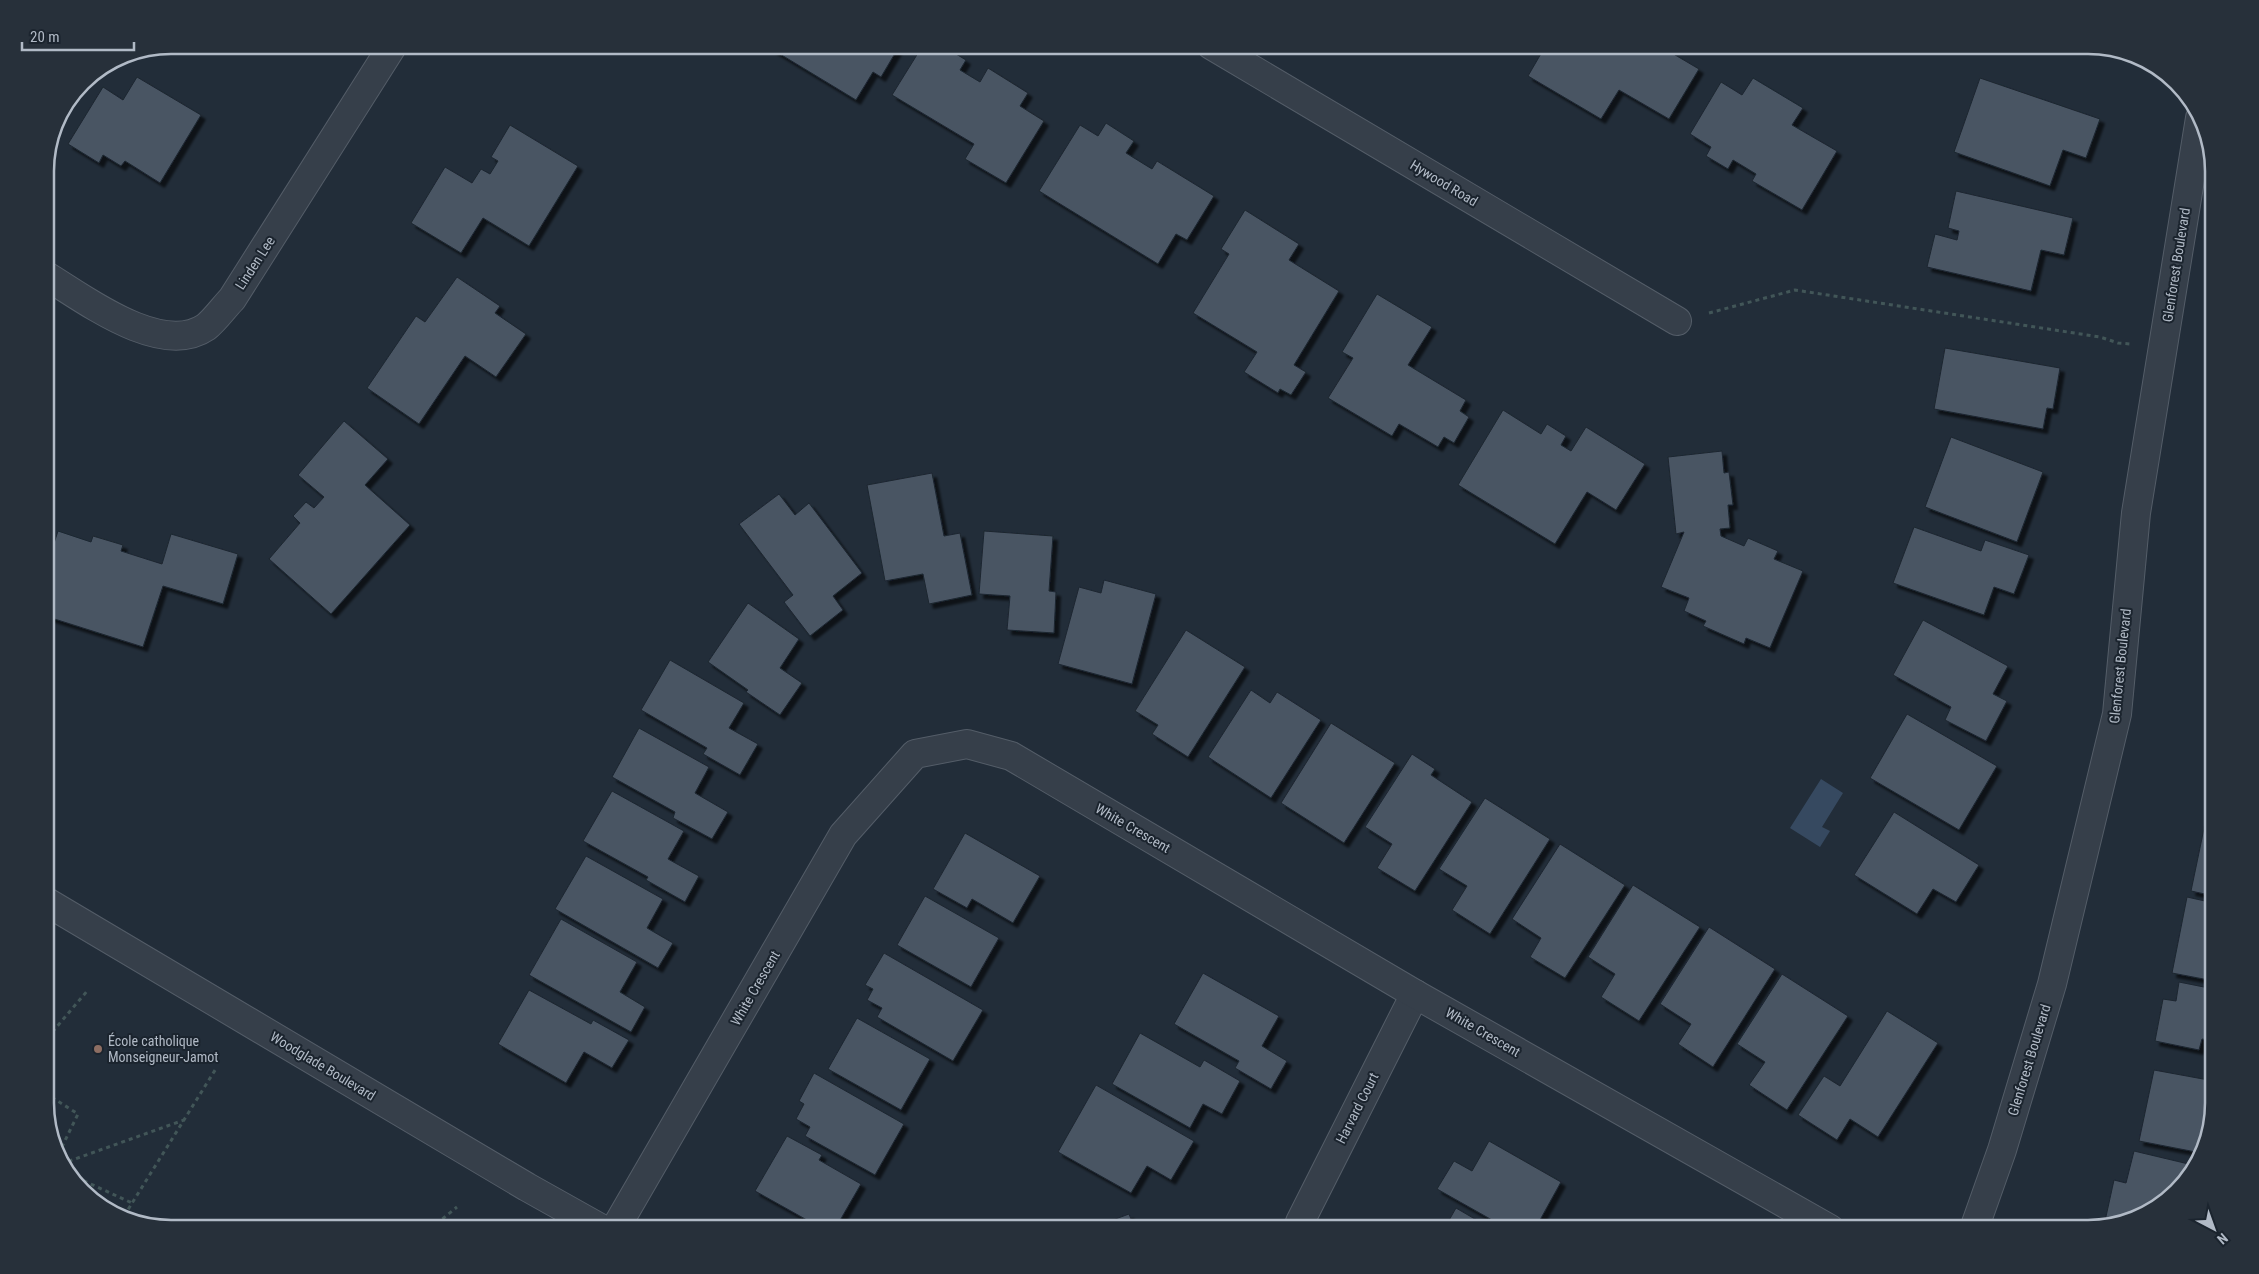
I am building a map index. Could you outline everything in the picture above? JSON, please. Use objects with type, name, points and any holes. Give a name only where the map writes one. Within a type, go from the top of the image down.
[{"type":"street","name":"Linden Lee","points":[[54,280],[116,317],[150,332],[184,335],[206,327],[232,299],[387,54]]},
{"type":"street","name":"Hywood Road","points":[[1226,54],[1677,321]]},
{"type":"street","name":"Glenforest Boulevard","points":[[1977,1220],[2002,1150],[2052,984],[2117,714],[2136,513],[2198,131]]},
{"type":"street","name":"White Crescent","points":[[620,1220],[843,835],[915,754],[966,744],[1011,756],[1415,994],[1814,1220]]},
{"type":"street","name":"Woodglade Boulevard","points":[[54,905],[527,1187],[586,1220]]},
{"type":"street","name":"Harvard Court","points":[[1301,1220],[1415,994]]},
{"type":"path","points":[[1677,321],[1795,290],[2100,337],[2118,343],[2163,345]]},
{"type":"path","points":[[54,1030],[88,990]]},
{"type":"path","points":[[127,1211],[218,1066]]},
{"type":"path","points":[[54,1099],[78,1114],[62,1146]]},
{"type":"path","points":[[69,1161],[184,1119]]},
{"type":"path","points":[[83,1180],[132,1203]]},
{"type":"path","points":[[441,1220],[457,1207]]},
{"type":"water","points":[[1821,779],[1843,793],[1822,827],[1830,831],[1820,847],[1790,828]]},
{"type":"building","points":[[780,54],[895,54],[881,77],[873,72],[856,100]]},
{"type":"building","points":[[917,54],[956,54],[966,60],[960,70],[980,82],[988,68],[1028,93],[1020,106],[1044,121],[1006,183],[965,159],[974,144],[892,95]]},
{"type":"building","points":[[1541,54],[1674,54],[1699,69],[1669,119],[1619,90],[1601,119],[1528,76]]},
{"type":"building","points":[[137,77],[201,115],[160,183],[125,161],[121,166],[103,155],[99,163],[68,144],[103,87],[123,100]]},
{"type":"building","points":[[1753,78],[1803,108],[1792,125],[1837,151],[1802,210],[1752,181],[1756,174],[1733,160],[1728,169],[1706,156],[1711,147],[1690,134],[1721,82],[1742,95]]},
{"type":"building","points":[[1980,78],[2100,119],[2086,158],[2063,150],[2050,186],[1954,152]]},
{"type":"building","points":[[1106,123],[1134,141],[1126,153],[1152,169],[1157,161],[1214,196],[1187,240],[1176,234],[1158,264],[1039,191],[1080,125],[1098,136]]},
{"type":"building","points":[[510,125],[578,166],[529,246],[483,218],[461,253],[411,223],[445,167],[472,183],[481,169],[490,174],[498,161],[491,157]]},
{"type":"building","points":[[1956,191],[2073,218],[2064,255],[2041,250],[2031,291],[1927,267],[1935,234],[1957,240],[1959,231],[1948,228]]},
{"type":"building","points":[[1245,210],[1299,244],[1289,260],[1339,291],[1294,365],[1306,372],[1291,395],[1280,389],[1278,393],[1244,372],[1257,352],[1193,313],[1229,254],[1221,249]]},
{"type":"building","points":[[457,277],[500,306],[495,313],[526,334],[496,377],[465,356],[419,424],[367,388],[416,316],[425,322]]},
{"type":"building","points":[[1377,294],[1432,327],[1408,365],[1466,400],[1460,411],[1469,417],[1454,443],[1444,437],[1438,447],[1399,424],[1392,436],[1328,398],[1353,358],[1342,352]]},
{"type":"building","points":[[1945,348],[2060,368],[2053,409],[2047,408],[2043,429],[1934,409]]},
{"type":"building","points":[[1503,410],[1541,434],[1547,424],[1566,436],[1561,445],[1571,451],[1586,427],[1645,464],[1616,510],[1587,492],[1555,544],[1458,485]]},
{"type":"building","points":[[344,421],[388,459],[365,485],[410,525],[331,614],[269,559],[300,523],[293,516],[306,502],[314,508],[324,497],[298,475]]},
{"type":"building","points":[[1951,437],[2043,472],[2017,542],[1925,507]]},
{"type":"building","points":[[1722,451],[1724,473],[1729,472],[1733,505],[1728,505],[1730,528],[1720,529],[1721,536],[1744,546],[1748,538],[1778,551],[1774,559],[1803,571],[1770,648],[1746,638],[1744,644],[1703,626],[1706,621],[1684,611],[1689,598],[1661,587],[1684,532],[1676,534],[1668,457]]},
{"type":"building","points":[[932,473],[944,536],[960,533],[972,595],[929,604],[923,574],[885,581],[867,485]]},
{"type":"building","points":[[779,494],[795,515],[809,503],[862,573],[833,596],[843,610],[810,636],[784,602],[793,595],[739,524]]},
{"type":"building","points":[[1914,527],[1981,551],[1985,540],[2029,555],[2014,594],[1994,587],[1984,615],[1893,583]]},
{"type":"building","points":[[58,531],[91,542],[93,536],[123,545],[121,551],[162,564],[171,534],[238,554],[223,604],[163,586],[143,647],[54,619],[54,543]]},
{"type":"building","points":[[984,531],[1053,536],[1049,591],[1056,592],[1054,633],[1007,630],[1010,596],[979,594]]},
{"type":"building","points":[[1104,580],[1156,594],[1132,684],[1058,664],[1079,587],[1101,593]]},
{"type":"building","points":[[748,603],[799,639],[780,668],[802,683],[780,715],[746,692],[748,690],[708,662]]},
{"type":"building","points":[[1923,620],[2008,666],[1993,694],[2007,701],[1986,741],[1945,720],[1951,707],[1893,675]]},
{"type":"building","points":[[1186,630],[1245,667],[1188,757],[1152,734],[1158,725],[1135,711]]},
{"type":"building","points":[[670,660],[744,703],[729,728],[758,744],[740,775],[703,754],[707,748],[641,710]]},
{"type":"building","points":[[1251,690],[1270,703],[1277,692],[1321,720],[1271,798],[1208,757]]},
{"type":"building","points":[[1907,714],[1997,766],[1959,830],[1870,778]]},
{"type":"building","points":[[1331,723],[1395,763],[1344,843],[1281,803]]},
{"type":"building","points":[[639,728],[709,767],[695,793],[728,812],[712,839],[673,818],[675,812],[612,777]]},
{"type":"building","points":[[1412,754],[1435,769],[1431,775],[1472,802],[1415,891],[1377,868],[1392,844],[1365,827]]},
{"type":"building","points":[[612,791],[684,831],[668,859],[699,876],[685,902],[646,880],[648,877],[583,841]]},
{"type":"building","points":[[1485,798],[1550,839],[1490,934],[1452,910],[1467,886],[1439,869]]},
{"type":"building","points":[[1894,812],[1979,865],[1956,902],[1933,889],[1917,914],[1854,875]]},
{"type":"building","points":[[2205,824],[2205,894],[2191,891]]},
{"type":"building","points":[[965,833],[1040,876],[1013,923],[972,899],[967,908],[933,889]]},
{"type":"building","points":[[1560,844],[1625,885],[1565,978],[1530,957],[1541,938],[1512,919]]},
{"type":"building","points":[[586,856],[663,899],[647,928],[673,943],[658,968],[555,909]]},
{"type":"building","points":[[1633,885],[1700,927],[1639,1021],[1601,997],[1615,974],[1588,957]]},
{"type":"building","points":[[925,896],[999,938],[971,987],[897,945]]},
{"type":"building","points":[[2187,897],[2205,901],[2205,979],[2172,973]]},
{"type":"building","points":[[561,919],[637,962],[620,992],[645,1007],[631,1032],[529,975]]},
{"type":"building","points":[[1709,927],[1775,969],[1713,1067],[1678,1044],[1691,1024],[1660,1004]]},
{"type":"building","points":[[884,953],[983,1010],[953,1061],[877,1017],[882,1008],[867,1000],[873,989],[865,985]]},
{"type":"building","points":[[1203,973],[1279,1016],[1262,1046],[1287,1061],[1271,1089],[1235,1068],[1239,1061],[1174,1024]]},
{"type":"building","points":[[1782,974],[1848,1016],[1787,1110],[1749,1085],[1765,1062],[1737,1044]]},
{"type":"building","points":[[2179,982],[2205,987],[2205,1040],[2202,1039],[2199,1050],[2155,1041],[2163,999],[2176,1001]]},
{"type":"building","points":[[529,990],[591,1024],[593,1020],[629,1040],[612,1068],[584,1052],[566,1083],[498,1044]]},
{"type":"building","points":[[1887,1011],[1938,1043],[1878,1137],[1850,1119],[1837,1140],[1798,1115],[1824,1076],[1840,1086]]},
{"type":"building","points":[[857,1018],[930,1059],[901,1110],[828,1069]]},
{"type":"building","points":[[1140,1033],[1200,1067],[1204,1060],[1240,1081],[1222,1114],[1203,1104],[1190,1128],[1112,1084]]},
{"type":"building","points":[[2154,1070],[2205,1079],[2204,1119],[2194,1152],[2139,1141]]},
{"type":"building","points":[[814,1073],[904,1124],[875,1175],[805,1136],[810,1127],[796,1119],[804,1104],[799,1101]]},
{"type":"building","points":[[1096,1085],[1194,1141],[1171,1180],[1147,1166],[1131,1193],[1058,1152]]},
{"type":"building","points":[[787,1136],[822,1155],[819,1160],[861,1184],[840,1220],[807,1220],[755,1191]]},
{"type":"building","points":[[1489,1141],[1561,1182],[1540,1220],[1492,1220],[1437,1189],[1454,1161],[1472,1171]]},
{"type":"building","points":[[2134,1151],[2189,1164],[2171,1186],[2147,1205],[2119,1216],[2106,1219],[2114,1180],[2126,1183]]},
{"type":"building","points":[[1456,1208],[1477,1220],[1449,1220]]},
{"type":"building","points":[[1129,1214],[1131,1220],[1113,1220]]},
{"type":"place","name":"École catholique Monseigneur-Jamot","points":[[98,1049]]}]
